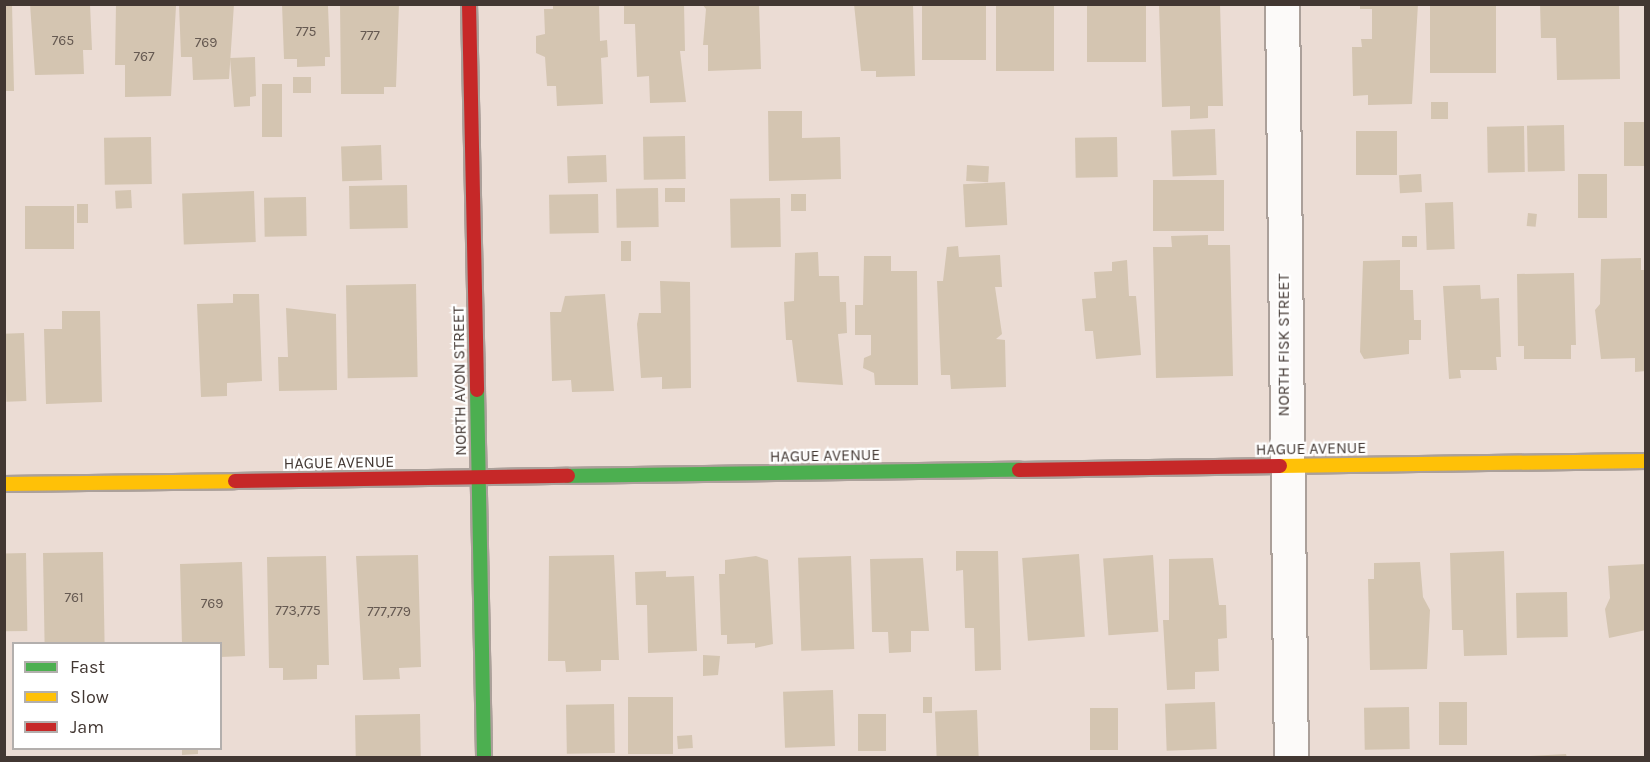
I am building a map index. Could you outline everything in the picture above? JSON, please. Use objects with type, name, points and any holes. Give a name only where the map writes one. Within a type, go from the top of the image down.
[{"type":"street","name":"NORTH AVON STREET","points":[[470,4],[484,758]]},
{"type":"street","name":"NORTH FISK STREET","points":[[1282,4],[1285,466],[1291,758]]},
{"type":"street","name":"HAGUE AVENUE","points":[[4,484],[1646,461]]},
{"type":"building","points":[[4,4],[12,4],[14,91],[4,91]]},
{"type":"building","points":[[30,4],[90,4],[92,50],[83,50],[84,74],[35,75]]},
{"type":"building","points":[[116,4],[176,6],[171,96],[125,97],[125,65],[115,65]]},
{"type":"building","points":[[179,4],[234,4],[229,79],[193,80],[192,57],[181,57]]},
{"type":"building","points":[[282,4],[328,6],[330,57],[325,57],[325,66],[297,67],[297,59],[284,59]]},
{"type":"building","points":[[340,4],[399,4],[396,87],[384,87],[384,94],[341,94]]},
{"type":"building","points":[[553,4],[599,4],[600,41],[607,40],[608,57],[601,58],[603,104],[557,106],[556,86],[547,86],[545,57],[536,53],[536,36],[545,34],[544,9],[553,9]]},
{"type":"building","points":[[624,4],[684,4],[685,51],[680,51],[686,102],[650,103],[649,76],[637,77],[635,24],[624,24]]},
{"type":"building","points":[[702,4],[759,4],[761,69],[708,71],[708,45],[703,45],[706,9]]},
{"type":"building","points":[[854,4],[913,4],[915,76],[876,77],[876,71],[861,71]]},
{"type":"building","points":[[922,4],[986,4],[986,60],[922,60]]},
{"type":"building","points":[[996,4],[1054,4],[1054,71],[996,71]]},
{"type":"building","points":[[1087,4],[1146,4],[1146,62],[1087,62]]},
{"type":"building","points":[[1159,4],[1220,4],[1223,106],[1208,106],[1208,118],[1190,119],[1190,106],[1162,107]]},
{"type":"building","points":[[1360,4],[1418,4],[1412,104],[1368,105],[1368,95],[1353,96],[1352,47],[1362,47],[1361,39],[1372,39],[1372,9],[1360,9]]},
{"type":"building","points":[[1430,4],[1496,4],[1496,73],[1430,73]]},
{"type":"building","points":[[1540,4],[1619,4],[1620,79],[1557,80],[1556,38],[1541,38]]},
{"type":"building","points":[[255,57],[256,96],[250,97],[250,106],[234,107],[230,58]]},
{"type":"building","points":[[293,77],[311,77],[311,93],[293,93]]},
{"type":"building","points":[[262,84],[282,84],[282,137],[262,137]]},
{"type":"building","points":[[1431,102],[1448,102],[1448,119],[1431,119]]},
{"type":"building","points":[[768,111],[802,111],[802,138],[840,137],[841,179],[769,181]]},
{"type":"building","points":[[1624,122],[1646,122],[1646,166],[1624,166]]},
{"type":"building","points":[[1564,125],[1565,171],[1528,172],[1527,126]]},
{"type":"building","points":[[1524,126],[1525,172],[1488,173],[1487,127]]},
{"type":"building","points":[[1215,129],[1217,175],[1173,177],[1171,131]]},
{"type":"building","points":[[1356,131],[1397,131],[1397,175],[1356,175]]},
{"type":"building","points":[[685,136],[686,179],[644,180],[643,137]]},
{"type":"building","points":[[151,137],[152,184],[105,185],[104,138]]},
{"type":"building","points":[[1117,137],[1118,177],[1076,178],[1075,138]]},
{"type":"building","points":[[381,145],[382,180],[342,181],[341,146]]},
{"type":"building","points":[[606,155],[607,182],[568,183],[567,156]]},
{"type":"building","points":[[967,165],[989,166],[988,182],[966,181]]},
{"type":"building","points":[[1421,174],[1422,192],[1400,193],[1399,175]]},
{"type":"building","points":[[1578,174],[1607,174],[1607,218],[1578,218]]},
{"type":"building","points":[[1153,180],[1224,180],[1224,231],[1153,231]]},
{"type":"building","points":[[1005,182],[1007,225],[965,227],[963,184]]},
{"type":"building","points":[[407,185],[408,228],[350,229],[349,186]]},
{"type":"building","points":[[658,188],[659,227],[617,228],[616,189]]},
{"type":"building","points":[[665,188],[685,188],[685,202],[665,202]]},
{"type":"building","points":[[131,190],[132,208],[116,209],[115,191]]},
{"type":"building","points":[[254,191],[256,242],[184,244],[182,194]]},
{"type":"building","points":[[598,194],[599,233],[550,234],[549,195]]},
{"type":"building","points":[[791,194],[806,194],[806,211],[791,211]]},
{"type":"building","points":[[306,197],[307,236],[265,237],[264,198]]},
{"type":"building","points":[[780,198],[781,247],[731,248],[730,199]]},
{"type":"building","points":[[1453,202],[1455,249],[1427,250],[1425,203]]},
{"type":"building","points":[[77,204],[88,204],[88,223],[77,223]]},
{"type":"building","points":[[25,206],[74,206],[74,249],[25,249]]},
{"type":"building","points":[[1528,213],[1537,214],[1536,227],[1527,226]]},
{"type":"building","points":[[1208,235],[1208,245],[1230,245],[1233,376],[1156,378],[1153,247],[1172,247],[1171,236]]},
{"type":"building","points":[[1402,236],[1417,236],[1417,247],[1402,247]]},
{"type":"building","points":[[621,241],[631,241],[631,261],[621,261]]},
{"type":"building","points":[[958,246],[959,257],[1000,255],[1002,287],[995,287],[1002,334],[996,339],[1005,340],[1006,387],[951,389],[950,375],[941,375],[937,281],[943,281],[947,247]]},
{"type":"building","points":[[818,252],[819,276],[839,276],[840,302],[846,302],[847,333],[838,334],[843,385],[797,382],[792,340],[786,340],[784,302],[794,301],[795,253]]},
{"type":"building","points":[[864,256],[891,256],[891,271],[917,271],[918,385],[875,385],[874,373],[863,368],[864,358],[871,355],[871,335],[855,335],[855,305],[863,305]]},
{"type":"building","points":[[1641,258],[1641,270],[1646,270],[1646,371],[1635,372],[1635,358],[1601,359],[1595,310],[1600,304],[1601,259]]},
{"type":"building","points":[[1127,260],[1129,296],[1136,296],[1141,355],[1096,359],[1093,331],[1085,331],[1082,299],[1096,298],[1094,272],[1112,271],[1112,262]]},
{"type":"building","points":[[1400,260],[1400,290],[1413,290],[1414,320],[1421,320],[1421,340],[1409,340],[1409,354],[1364,359],[1360,352],[1363,261]]},
{"type":"building","points":[[1574,273],[1576,345],[1571,345],[1571,359],[1524,359],[1524,346],[1518,346],[1517,274]]},
{"type":"building","points":[[660,281],[690,282],[691,388],[662,389],[662,377],[641,378],[637,324],[639,313],[661,313]]},
{"type":"building","points":[[416,284],[418,377],[348,378],[346,285]]},
{"type":"building","points":[[1480,285],[1481,299],[1499,298],[1501,357],[1496,357],[1497,370],[1460,370],[1461,378],[1449,379],[1443,286]]},
{"type":"building","points":[[233,294],[259,294],[262,381],[227,383],[227,396],[201,397],[197,304],[233,303]]},
{"type":"building","points":[[605,294],[614,391],[572,392],[571,380],[552,381],[550,312],[561,312],[565,296]]},
{"type":"building","points":[[286,308],[336,314],[337,390],[279,391],[278,357],[288,357]]},
{"type":"building","points":[[62,311],[100,311],[102,402],[46,404],[44,329],[62,329]]},
{"type":"building","points":[[24,333],[26,401],[6,402],[4,334]]},
{"type":"building","points":[[956,551],[998,551],[1001,670],[975,671],[974,628],[965,628],[963,570],[956,571]]},
{"type":"building","points":[[1504,551],[1507,655],[1464,656],[1463,630],[1452,630],[1450,553]]},
{"type":"building","points":[[103,552],[105,642],[45,642],[43,553]]},
{"type":"building","points":[[4,553],[26,553],[27,631],[5,631]]},
{"type":"building","points":[[1079,554],[1085,637],[1028,641],[1022,558]]},
{"type":"building","points":[[418,555],[421,667],[399,668],[400,679],[363,680],[356,556]]},
{"type":"building","points":[[614,555],[619,660],[601,660],[601,671],[566,672],[565,661],[548,661],[549,556]]},
{"type":"building","points":[[1153,555],[1158,632],[1108,635],[1103,558]]},
{"type":"building","points":[[326,556],[329,665],[317,665],[317,679],[283,680],[283,668],[269,668],[267,557]]},
{"type":"building","points":[[756,556],[768,560],[773,644],[755,648],[755,643],[727,644],[727,635],[721,635],[719,574],[725,574],[725,560]]},
{"type":"building","points":[[851,556],[854,649],[801,651],[798,558]]},
{"type":"building","points":[[923,558],[929,631],[911,631],[911,652],[889,653],[888,632],[872,632],[870,559]]},
{"type":"building","points":[[1213,558],[1219,605],[1226,605],[1227,638],[1218,639],[1219,671],[1195,672],[1195,689],[1167,690],[1163,620],[1169,620],[1169,559]]},
{"type":"building","points":[[242,562],[245,656],[222,657],[222,642],[182,642],[180,564]]},
{"type":"building","points":[[1420,562],[1423,597],[1430,610],[1427,669],[1370,670],[1368,579],[1374,579],[1374,563]]},
{"type":"building","points":[[1646,564],[1646,630],[1609,638],[1605,609],[1610,598],[1608,566]]},
{"type":"building","points":[[666,571],[666,577],[694,576],[697,651],[648,653],[647,605],[636,605],[635,572]]},
{"type":"building","points":[[1567,592],[1568,637],[1517,638],[1516,593]]},
{"type":"building","points":[[703,655],[720,656],[718,675],[703,676]]},
{"type":"building","points":[[833,690],[835,746],[785,748],[783,692]]},
{"type":"building","points":[[628,697],[673,697],[673,754],[628,754]]},
{"type":"building","points":[[923,697],[932,697],[932,713],[923,713]]},
{"type":"building","points":[[1215,702],[1217,749],[1167,751],[1165,704]]},
{"type":"building","points":[[1439,702],[1467,702],[1467,745],[1439,745]]},
{"type":"building","points":[[614,704],[615,753],[567,754],[566,705]]},
{"type":"building","points":[[1409,707],[1410,749],[1365,750],[1364,708]]},
{"type":"building","points":[[1090,708],[1118,708],[1118,750],[1090,750]]},
{"type":"building","points":[[977,710],[979,758],[937,758],[935,711]]},
{"type":"building","points":[[420,714],[421,757],[356,758],[355,715]]},
{"type":"building","points":[[858,714],[886,714],[886,751],[858,751]]},
{"type":"building","points":[[692,735],[693,748],[678,749],[677,736]]},
{"type":"building","points":[[182,750],[198,750],[198,754],[182,755]]},
{"type":"building","points":[[1566,754],[1567,758],[1530,758],[1530,756]]},
{"type":"traffic: fast","points":[[477,390],[484,758]]},
{"type":"traffic: fast","points":[[568,476],[1019,470]]},
{"type":"traffic: slow","points":[[1280,466],[1646,461]]},
{"type":"traffic: slow","points":[[4,484],[235,481]]},
{"type":"traffic: jam","points":[[469,4],[477,390]]},
{"type":"traffic: jam","points":[[1019,470],[1280,466]]},
{"type":"traffic: jam","points":[[235,481],[568,476]]}]
